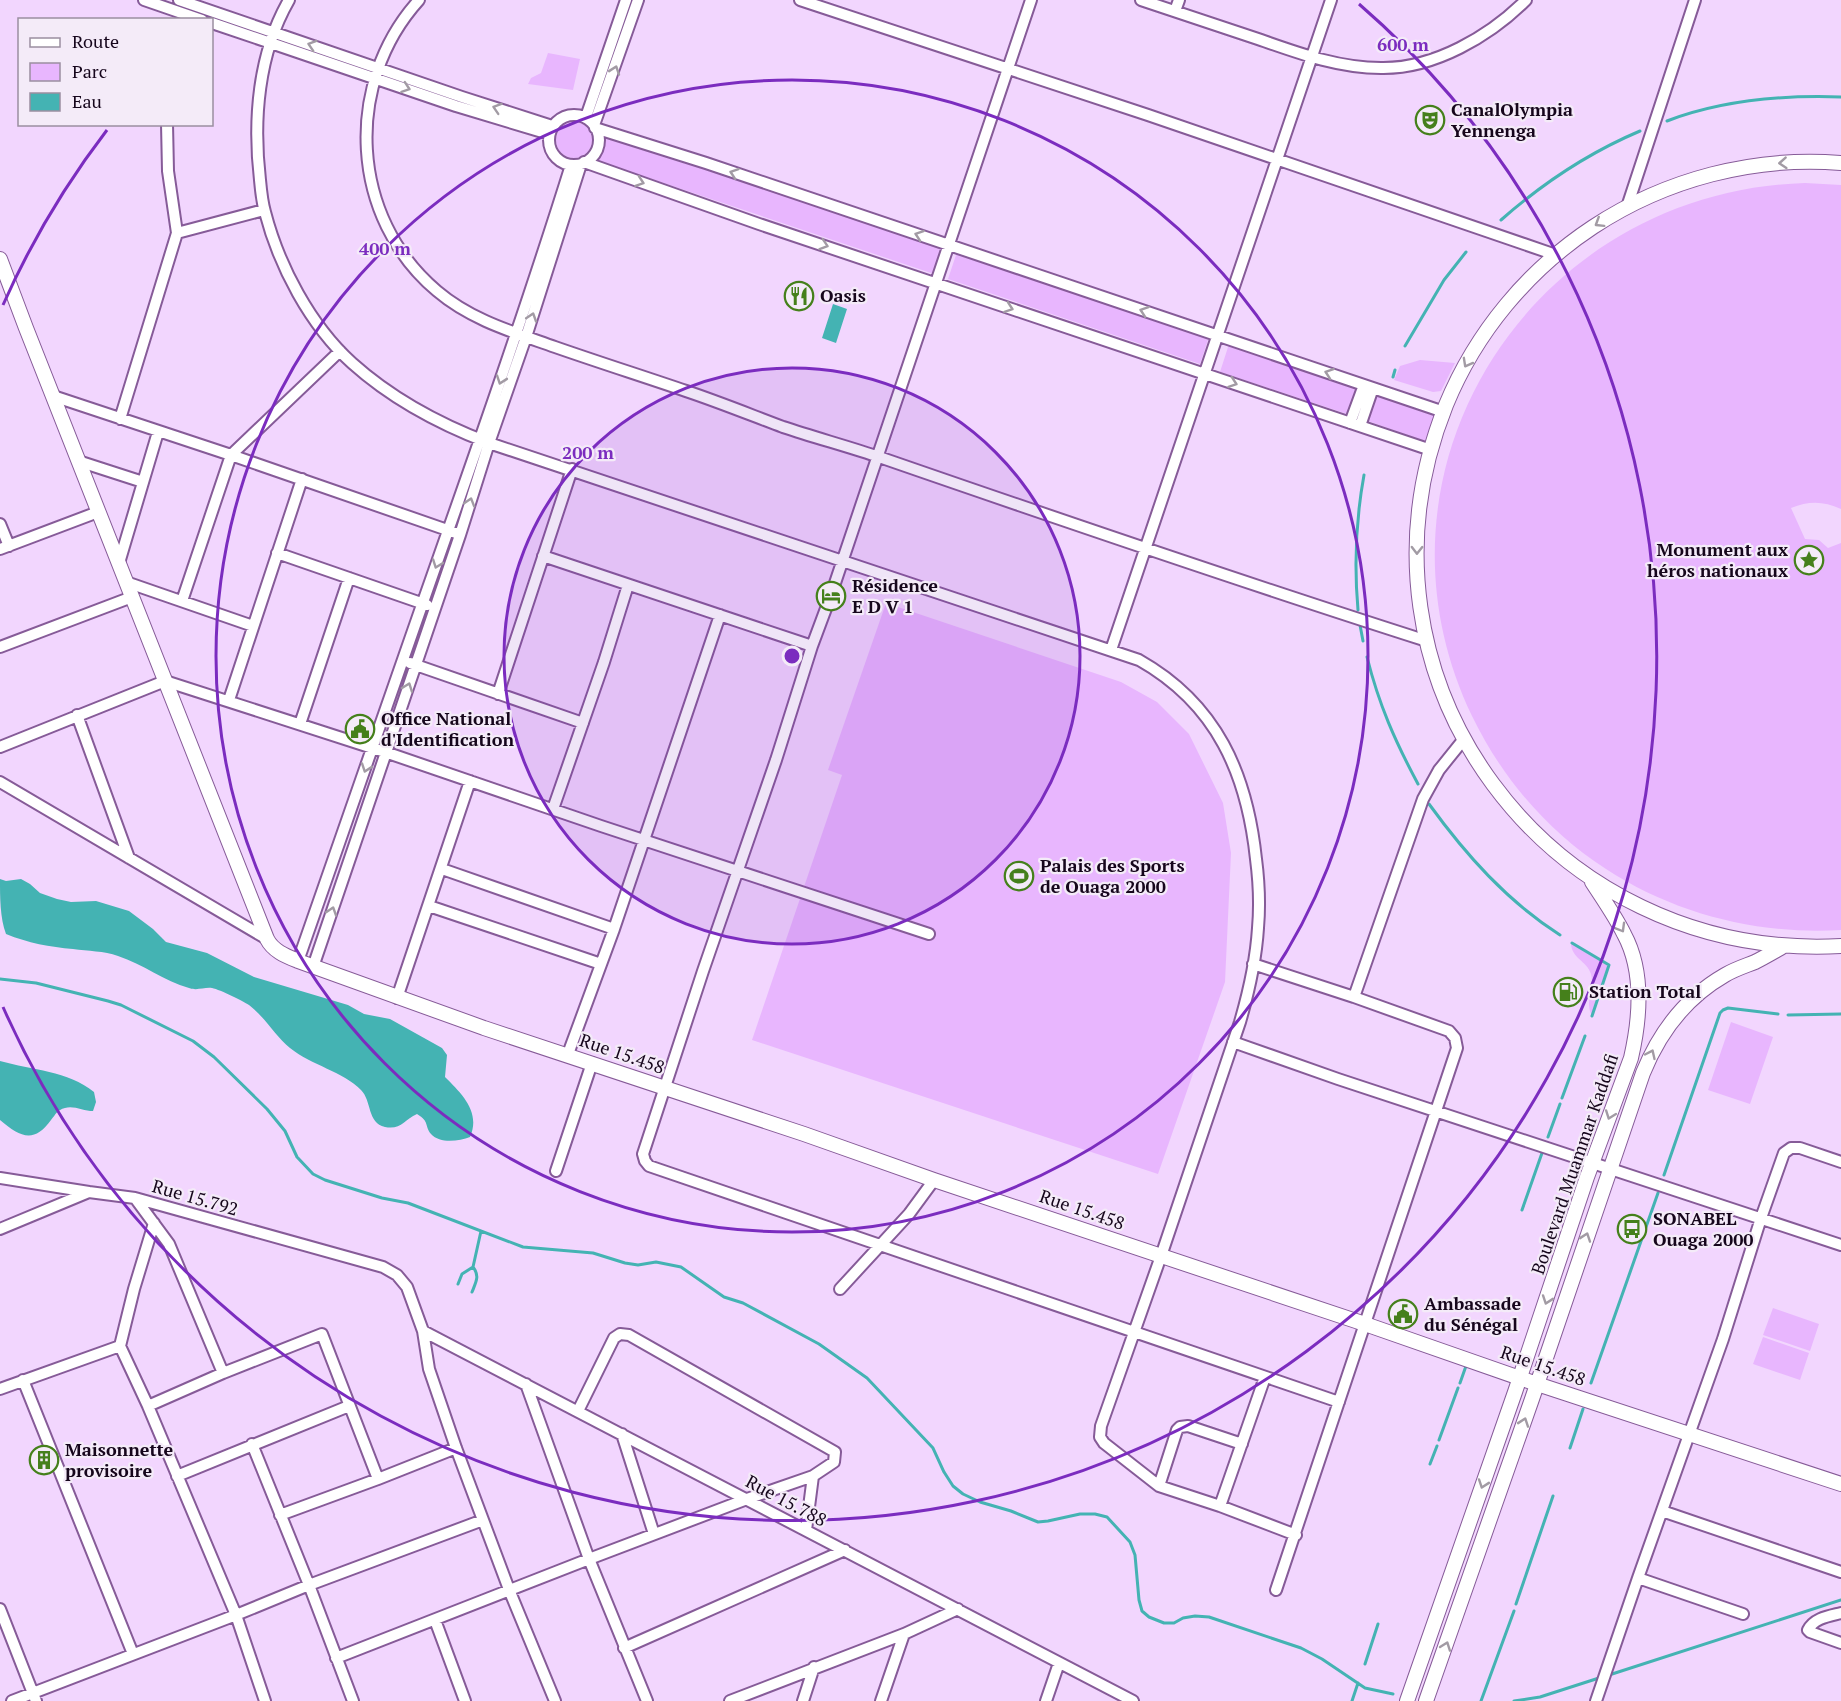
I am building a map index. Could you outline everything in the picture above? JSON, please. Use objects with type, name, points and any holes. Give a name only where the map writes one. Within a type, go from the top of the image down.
[{"type":"main road","points":[[1838,162],[1776,163],[1720,172],[1679,184],[1627,207],[1590,229],[1556,255],[1523,286],[1485,332],[1462,371],[1431,450],[1420,504],[1417,545],[1419,587],[1427,641],[1442,692],[1464,739],[1493,785],[1518,816],[1557,854],[1589,878],[1634,905],[1682,925],[1733,939],[1784,946],[1841,946]]},
{"type":"main road","points":[[1,263],[267,939]]},
{"type":"main road","name":"Boulevard Muammar Kaddafi","points":[[1407,1701],[1635,1041],[1638,998],[1633,954],[1625,935],[1589,878]]},
{"type":"main road","name":"Rue 15.458","points":[[267,939],[280,952],[298,961],[397,998],[1537,1384],[1841,1484]]},
{"type":"main road","name":"Boulevard Muammar Kaddafi","points":[[1426,1701],[1649,1058],[1659,1037],[1688,1002],[1726,974],[1784,946]]},
{"type":"street","points":[[144,0],[212,18]]},
{"type":"street","points":[[289,0],[272,37],[262,75],[257,112],[257,158],[264,210],[277,248],[301,299],[340,351],[383,388],[418,411],[484,441],[1139,660],[1168,678],[1208,721],[1235,766],[1254,834],[1260,896],[1250,986],[1161,1256],[1101,1426],[1100,1437],[1104,1443],[1159,1486],[1296,1535]]},
{"type":"street","points":[[419,0],[408,11],[390,41],[376,72],[369,110],[366,149],[370,180],[378,209],[391,236],[414,270],[437,291],[473,317],[786,428],[877,456],[1250,584],[1427,641]]},
{"type":"street","points":[[313,967],[435,608],[455,533],[484,441],[579,164],[592,157],[597,150],[599,142],[592,123],[626,0]]},
{"type":"street","points":[[592,123],[638,0]]},
{"type":"street","points":[[800,0],[1556,255]]},
{"type":"street","points":[[1031,0],[776,760],[736,871],[643,1154],[650,1166],[1339,1402]]},
{"type":"street","points":[[1141,0],[1312,58],[1352,66],[1382,68],[1395,68],[1424,62],[1463,47],[1501,24],[1526,0]]},
{"type":"street","points":[[1175,11],[1179,0]]},
{"type":"street","points":[[1111,650],[1331,0]]},
{"type":"street","points":[[1627,207],[1695,0]]},
{"type":"street","points":[[183,9],[199,18]]},
{"type":"street","points":[[213,18],[376,72],[456,106],[551,130]]},
{"type":"street","points":[[213,23],[272,37]]},
{"type":"street","points":[[1431,450],[579,164],[560,161],[553,154],[549,144],[551,130],[559,119],[577,114],[592,123],[706,163],[1444,412]]},
{"type":"street","points":[[120,419],[177,233],[168,171],[167,126]]},
{"type":"street","points":[[177,233],[264,210]]},
{"type":"street","points":[[182,601],[231,455],[340,351]]},
{"type":"street","points":[[1355,424],[1369,386]]},
{"type":"street","points":[[53,396],[455,533]]},
{"type":"street","points":[[119,563],[158,432]]},
{"type":"street","points":[[78,460],[143,482]]},
{"type":"street","points":[[498,694],[572,469]]},
{"type":"street","points":[[229,700],[302,479]]},
{"type":"street","points":[[0,524],[4,548],[98,512]]},
{"type":"street","points":[[298,961],[423,603],[455,533]]},
{"type":"street","points":[[277,553],[435,608]]},
{"type":"street","points":[[543,556],[813,646]]},
{"type":"street","points":[[300,724],[349,578]]},
{"type":"street","points":[[126,582],[253,626]]},
{"type":"street","points":[[553,809],[628,585]]},
{"type":"street","points":[[0,647],[132,597]]},
{"type":"street","points":[[568,1054],[614,929],[720,615]]},
{"type":"street","points":[[404,661],[583,723]]},
{"type":"street","points":[[0,747],[165,681],[229,700],[929,934]]},
{"type":"street","points":[[76,715],[129,858]]},
{"type":"street","points":[[1354,997],[1423,799],[1439,770],[1464,739]]},
{"type":"street","points":[[397,998],[470,781]]},
{"type":"street","points":[[0,782],[267,939]]},
{"type":"street","points":[[442,869],[614,929]]},
{"type":"street","points":[[429,906],[601,964]]},
{"type":"street","points":[[1253,964],[1449,1031],[1455,1038],[1457,1048],[1276,1590]]},
{"type":"street","points":[[1233,1042],[1436,1112],[1841,1245]]},
{"type":"street","points":[[556,1171],[592,1063]]},
{"type":"street","points":[[1596,1701],[1723,1339],[1761,1218],[1784,1154],[1791,1148],[1800,1148],[1841,1162]]},
{"type":"street","name":"Rue 15.792","points":[[0,1178],[135,1198],[383,1267],[397,1275],[407,1287],[423,1331]]},
{"type":"street","points":[[840,1289],[882,1246],[934,1180]]},
{"type":"street","points":[[0,1229],[89,1192]]},
{"type":"street","points":[[135,1198],[175,1255],[223,1373]]},
{"type":"street","points":[[154,1223],[120,1346],[148,1406],[236,1615],[265,1701]]},
{"type":"street","points":[[423,1331],[429,1369],[456,1448],[510,1592],[555,1701]]},
{"type":"street","name":"Rue 15.788","points":[[423,1331],[1133,1701]]},
{"type":"street","points":[[148,1406],[223,1373],[322,1334],[378,1479]]},
{"type":"street","points":[[336,1658],[654,1534],[813,1476],[834,1462],[835,1452],[629,1335],[620,1334],[614,1338],[578,1411]]},
{"type":"street","points":[[0,1389],[120,1346]]},
{"type":"street","points":[[1220,1506],[1265,1377]]},
{"type":"street","points":[[23,1380],[133,1654]]},
{"type":"street","points":[[526,1384],[589,1559],[647,1701]]},
{"type":"street","points":[[177,1476],[349,1406]]},
{"type":"street","points":[[1159,1486],[1177,1430],[1180,1427],[1188,1426],[1242,1444]]},
{"type":"street","points":[[622,1434],[654,1534]]},
{"type":"street","points":[[252,1444],[353,1701]]},
{"type":"street","points":[[280,1515],[456,1448]]},
{"type":"street","points":[[806,1530],[813,1476]]},
{"type":"street","points":[[1662,1510],[1841,1572]]},
{"type":"street","points":[[12,1701],[34,1697],[133,1654],[483,1520]]},
{"type":"street","points":[[624,1648],[845,1550]]},
{"type":"street","points":[[1638,1578],[1743,1614]]},
{"type":"street","points":[[0,1609],[34,1697]]},
{"type":"street","points":[[730,1701],[904,1634],[958,1609]]},
{"type":"street","points":[[1841,1613],[1816,1621],[1810,1625],[1808,1630],[1841,1643]]},
{"type":"street","points":[[435,1620],[465,1701]]},
{"type":"street","points":[[881,1701],[904,1634]]},
{"type":"street","points":[[1046,1701],[1059,1663]]},
{"type":"street","points":[[803,1701],[814,1667]]},
{"type":"green space","points":[[548,53],[580,59],[573,90],[528,84],[531,78],[541,73]]},
{"type":"green space","points":[[574,122],[586,128],[592,140],[586,152],[574,158],[562,152],[556,140],[562,128]]},
{"type":"green space","points":[[606,132],[943,246],[934,274],[598,161]]},
{"type":"green space","points":[[1805,183],[1841,185],[1841,509],[1828,504],[1816,503],[1791,508],[1805,539],[1819,540],[1828,548],[1841,543],[1841,930],[1810,931],[1748,925],[1718,918],[1660,898],[1633,885],[1585,854],[1546,821],[1528,802],[1497,761],[1472,716],[1441,622],[1436,529],[1454,440],[1492,359],[1549,290],[1622,235],[1708,198]]},
{"type":"green space","points":[[957,252],[1209,337],[1200,364],[948,279]]},
{"type":"green space","points":[[1229,344],[1359,387],[1350,415],[1220,372]]},
{"type":"green space","points":[[1420,360],[1455,363],[1441,391],[1433,392],[1394,380],[1400,366]]},
{"type":"green space","points":[[1377,392],[1436,413],[1426,442],[1368,421]]},
{"type":"green space","name":"Palais des Sports de Ouaga 2000","points":[[886,603],[1121,682],[1157,702],[1189,734],[1223,803],[1231,853],[1225,982],[1158,1174],[752,1040],[842,775],[828,770]]},
{"type":"green space","points":[[1571,943],[1608,966],[1592,1016],[1589,1005],[1591,974],[1576,956]]},
{"type":"green space","points":[[1731,1022],[1773,1037],[1750,1104],[1708,1090]]},
{"type":"green space","points":[[1773,1308],[1819,1324],[1810,1351],[1763,1335]]},
{"type":"green space","points":[[1763,1337],[1809,1353],[1800,1380],[1753,1364]]},
{"type":"water","points":[[833,304],[847,309],[836,343],[822,338]]},
{"type":"water","points":[[0,879],[6,881],[21,879],[40,893],[57,899],[71,902],[96,901],[129,911],[166,942],[207,953],[254,977],[348,1005],[364,1014],[390,1019],[442,1048],[447,1055],[445,1077],[468,1104],[473,1119],[470,1137],[455,1140],[439,1139],[431,1134],[425,1121],[417,1114],[395,1127],[379,1125],[372,1116],[361,1090],[337,1073],[298,1054],[255,1010],[226,993],[212,988],[195,989],[180,985],[113,954],[47,946],[6,934],[1,914]]},
{"type":"water","points":[[0,1061],[61,1075],[84,1085],[94,1092],[96,1102],[93,1111],[65,1108],[58,1111],[39,1133],[27,1135],[14,1131],[0,1120]]},
{"type":"waterway","points":[[1667,121],[1709,108],[1753,100],[1841,97]]},
{"type":"waterway","points":[[1501,220],[1567,170],[1602,149],[1640,131]]},
{"type":"waterway","points":[[1405,346],[1444,280],[1466,252]]},
{"type":"waterway","points":[[1393,377],[1395,370]]},
{"type":"waterway","points":[[1358,610],[1356,542],[1364,475]]},
{"type":"waterway","points":[[1360,625],[1363,641]]},
{"type":"waterway","points":[[1367,657],[1388,722],[1418,784]]},
{"type":"waterway","points":[[1429,804],[1488,876],[1522,907],[1560,935]]},
{"type":"waterway","points":[[1572,943],[1609,965],[1592,1016]]},
{"type":"waterway","points":[[0,979],[36,983],[121,1005],[193,1041],[214,1057],[267,1109],[285,1131],[297,1157],[313,1174],[325,1180],[382,1198],[408,1203],[523,1247],[593,1253],[638,1265],[656,1262],[681,1267],[724,1297],[743,1303],[819,1344],[867,1378],[933,1448],[953,1486],[963,1494],[1038,1522],[1080,1514],[1107,1517],[1130,1542],[1135,1555],[1139,1600],[1142,1611],[1149,1617],[1164,1623],[1174,1623],[1183,1618],[1195,1616],[1209,1617],[1301,1648],[1322,1659],[1365,1688],[1393,1694]]},
{"type":"waterway","points":[[1664,1175],[1720,1013],[1728,1008],[1778,1014]]},
{"type":"waterway","points":[[1788,1015],[1841,1014]]},
{"type":"waterway","points":[[1562,1098],[1585,1036]]},
{"type":"waterway","points":[[1548,1137],[1560,1104]]},
{"type":"waterway","points":[[1522,1210],[1542,1153]]},
{"type":"waterway","points":[[1591,1383],[1658,1193]]},
{"type":"waterway","points":[[472,1292],[477,1279],[473,1267],[481,1231]]},
{"type":"waterway","points":[[458,1284],[462,1274],[473,1267]]},
{"type":"waterway","points":[[1460,1383],[1466,1366]]},
{"type":"waterway","points":[[1439,1440],[1458,1388]]},
{"type":"waterway","points":[[1570,1448],[1583,1409]]},
{"type":"waterway","points":[[1430,1464],[1437,1446]]},
{"type":"waterway","points":[[1516,1604],[1553,1496]]},
{"type":"waterway","points":[[1609,1675],[1841,1600]]},
{"type":"waterway","points":[[1481,1701],[1514,1611]]},
{"type":"waterway","points":[[1365,1664],[1378,1624]]},
{"type":"waterway","points":[[1514,1701],[1540,1697],[1599,1678]]},
{"type":"waterway","points":[[1352,1701],[1358,1683]]},
{"type":"place","name":"CanalOlympia Yennenga","points":[[1430,120]]},
{"type":"place","name":"Oasis","points":[[799,296]]},
{"type":"place","name":"Monument aux héros nationaux","points":[[1809,560]]},
{"type":"place","name":"Résidence E D V 1","points":[[831,596]]},
{"type":"place","name":"Office National d'Identification","points":[[360,729]]},
{"type":"place","name":"Palais des Sports de Ouaga 2000","points":[[1019,876]]},
{"type":"place","name":"Station Total","points":[[1568,992]]},
{"type":"place","name":"SONABEL Ouaga 2000","points":[[1632,1229]]},
{"type":"place","name":"Ambassade du Sénégal","points":[[1403,1314]]},
{"type":"place","name":"Maisonnette provisoire","points":[[44,1460]]}]
